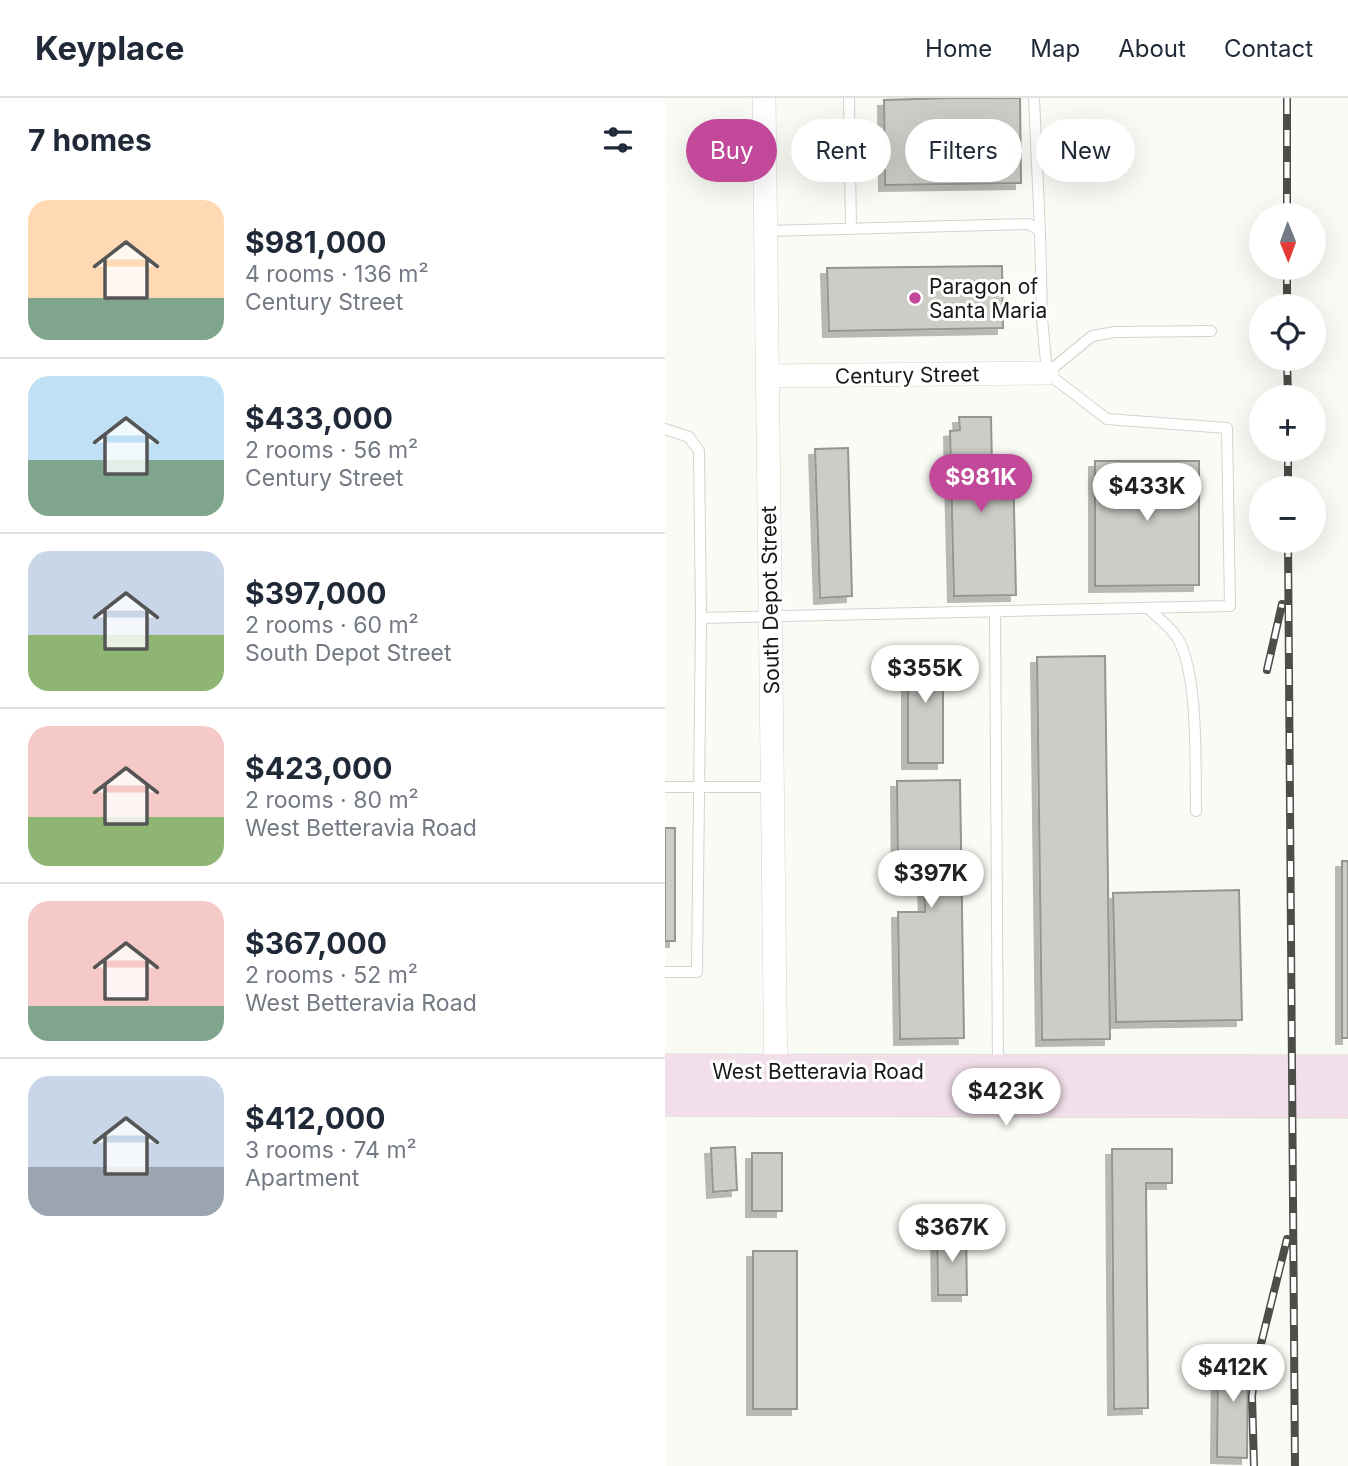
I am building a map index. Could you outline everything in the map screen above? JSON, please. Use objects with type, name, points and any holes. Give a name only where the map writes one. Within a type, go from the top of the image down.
[{"type":"main road","name":"West Betteravia Road","points":[[665,1070],[776,1086],[1348,1102]]},
{"type":"main road","name":"West Betteravia Road","points":[[665,1100],[776,1086],[998,1071],[1348,1071]]},
{"type":"street","name":"South Depot Street","points":[[764,98],[776,1086]]},
{"type":"street","name":"Century Street","points":[[768,376],[1047,373]]},
{"type":"lane","points":[[849,98],[851,229]]},
{"type":"lane","points":[[701,618],[1230,606],[1227,428],[1107,419],[1047,373],[1042,318],[1034,98]]},
{"type":"lane","points":[[766,231],[1030,223],[1039,231]]},
{"type":"lane","points":[[1047,373],[1092,336],[1115,332],[1211,331]]},
{"type":"lane","points":[[665,429],[689,437],[699,451],[701,618],[697,972],[665,972]]},
{"type":"lane","points":[[1147,608],[1178,638],[1187,666],[1194,713],[1196,811]]},
{"type":"lane","points":[[995,612],[998,1071]]},
{"type":"lane","points":[[665,787],[772,787]]},
{"type":"building","points":[[1020,98],[1020,119],[905,119],[905,182],[1021,183],[885,185],[885,182],[891,182],[891,119],[884,119],[884,100]]},
{"type":"building","name":"Paragon of Santa Maria","points":[[1002,266],[1003,328],[829,331],[827,268]]},
{"type":"building","points":[[959,417],[991,417],[992,466],[1013,465],[1016,595],[954,596],[950,431],[960,430]]},
{"type":"building","points":[[848,448],[852,596],[820,598],[815,449]]},
{"type":"building","points":[[1095,461],[1199,461],[1199,585],[1095,586]]},
{"type":"building","points":[[908,646],[943,646],[943,763],[908,763]]},
{"type":"building","points":[[1105,656],[1110,1039],[1042,1040],[1037,657]]},
{"type":"building","points":[[960,780],[964,1038],[900,1039],[898,912],[925,912],[924,886],[898,886],[897,781]]},
{"type":"building","points":[[665,828],[675,828],[675,941],[665,941]]},
{"type":"building","points":[[1342,861],[1348,861],[1348,1038],[1342,1038]]},
{"type":"building","points":[[1239,890],[1242,1020],[1116,1022],[1113,893]]},
{"type":"building","points":[[735,1147],[737,1190],[713,1192],[711,1148]]},
{"type":"building","points":[[1112,1149],[1172,1149],[1172,1183],[1146,1183],[1148,1408],[1114,1409]]},
{"type":"building","points":[[752,1153],[782,1153],[782,1211],[752,1211]]},
{"type":"building","points":[[937,1233],[966,1233],[967,1295],[938,1295]]},
{"type":"building","points":[[753,1251],[797,1251],[797,1409],[753,1409]]},
{"type":"building","points":[[1218,1351],[1248,1352],[1247,1458],[1217,1457]]},
{"type":"railway","points":[[1287,98],[1287,203]]},
{"type":"railway","points":[[1287,280],[1287,294]]},
{"type":"railway","points":[[1287,371],[1288,385]]},
{"type":"railway","points":[[1288,462],[1288,476]]},
{"type":"railway","points":[[1288,553],[1295,1466]]},
{"type":"railway","points":[[1267,670],[1282,604]]},
{"type":"railway","points":[[1254,1466],[1252,1396],[1256,1364],[1287,1239]]},
{"type":"place","name":"Paragon of Santa Maria","points":[[915,298]]}]
